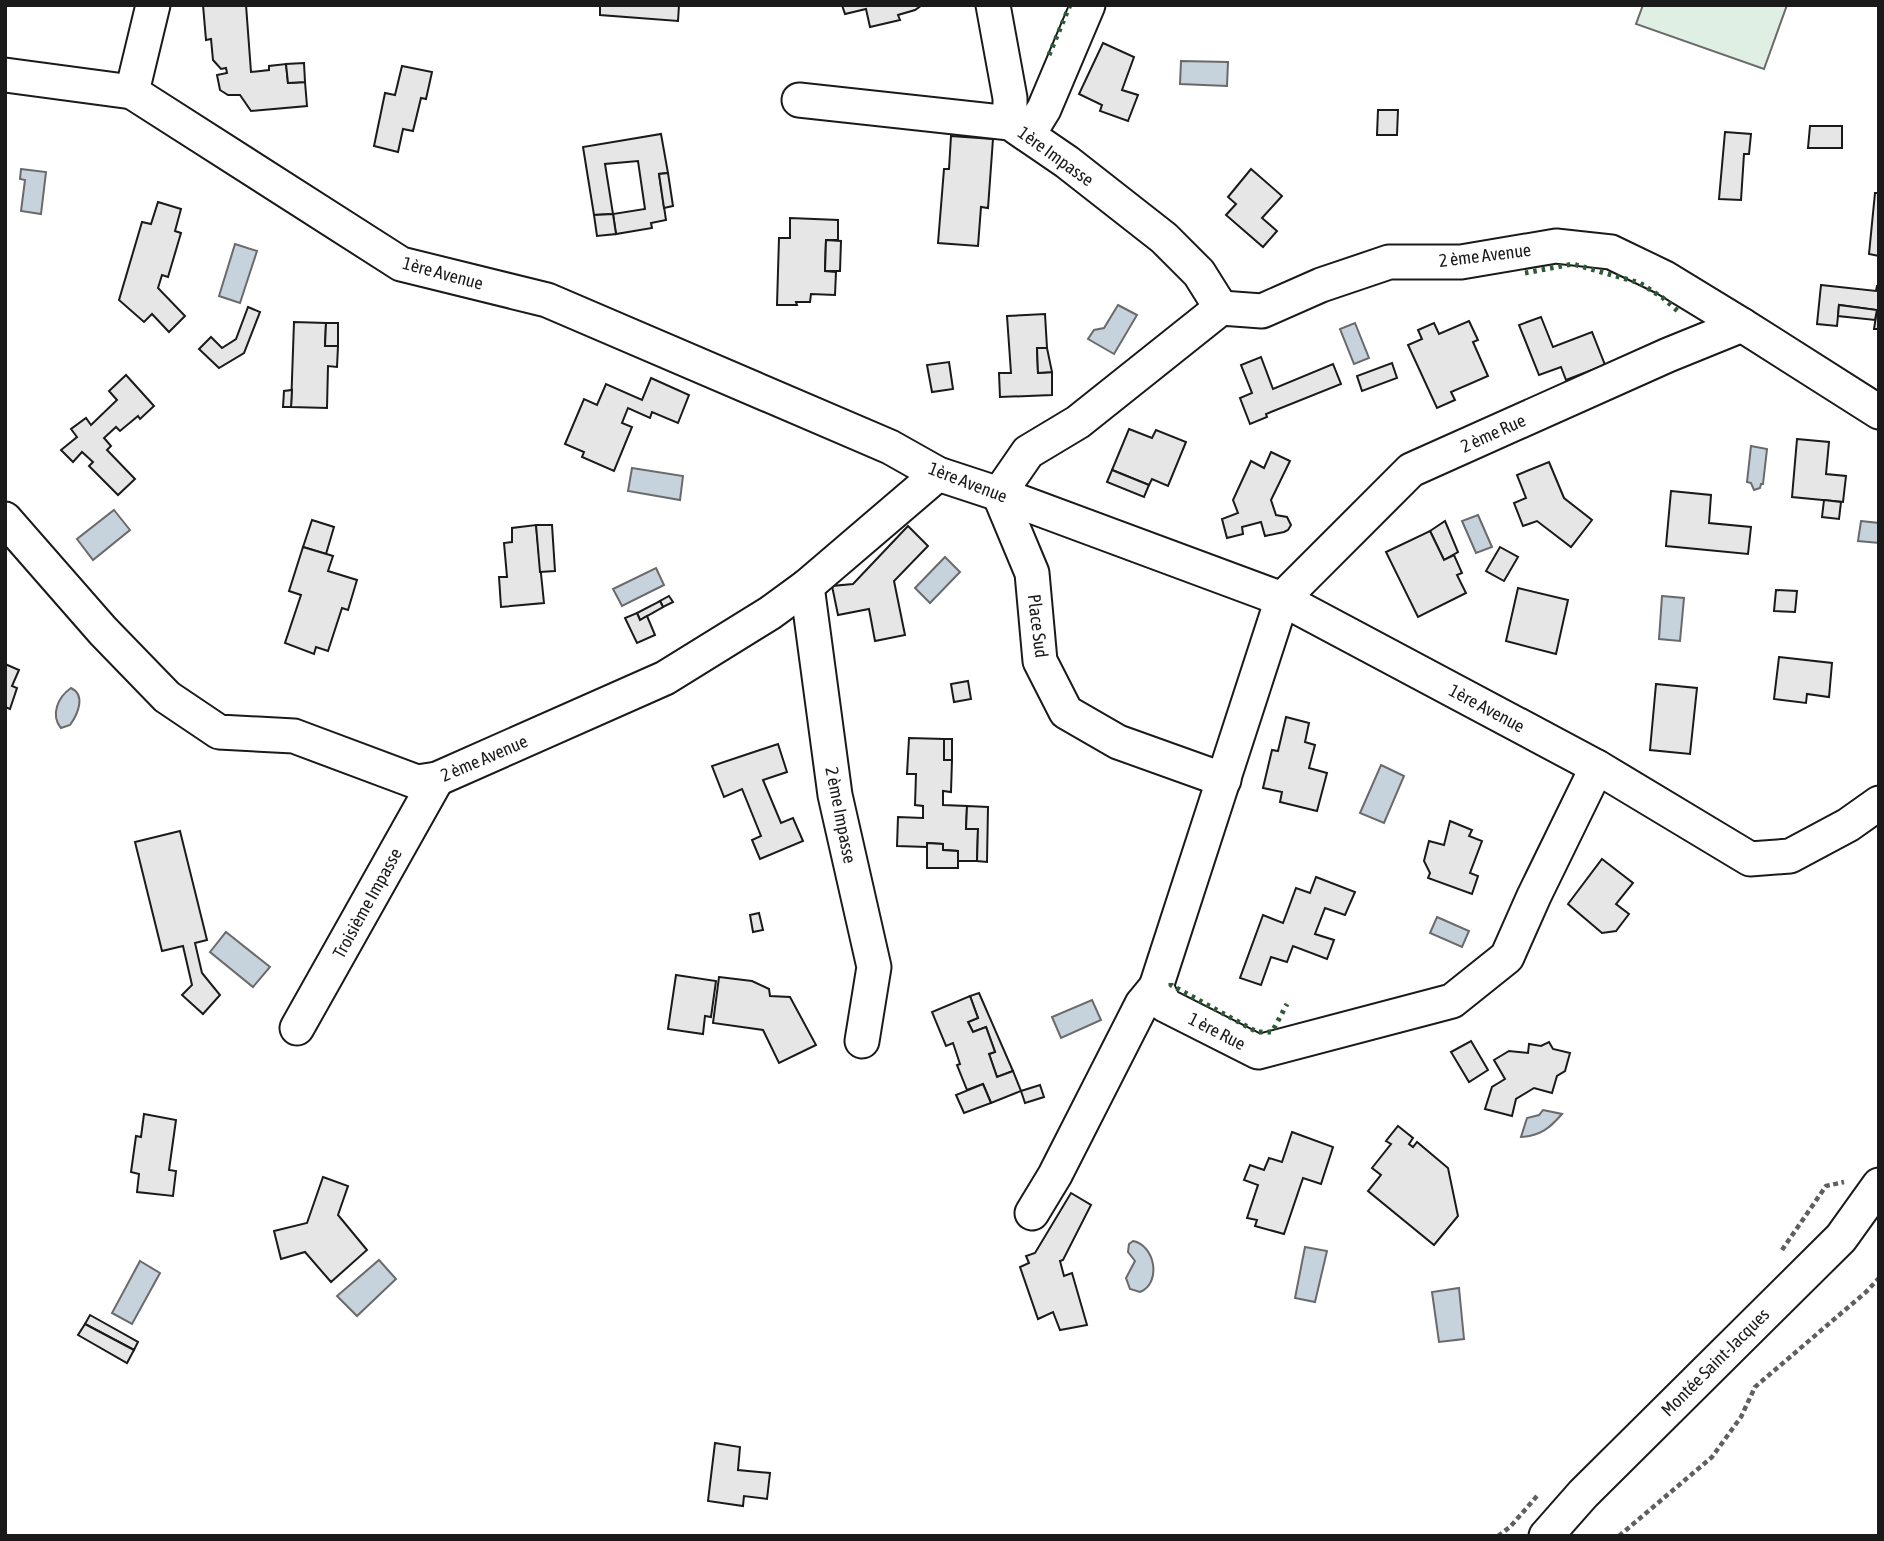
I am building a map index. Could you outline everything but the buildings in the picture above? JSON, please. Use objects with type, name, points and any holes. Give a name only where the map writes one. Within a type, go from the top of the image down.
[{"type":"street","points":[[132,92],[153,5]]},
{"type":"street","points":[[993,5],[1010,98],[1019,129],[1044,109],[1088,5]]},
{"type":"street","name":"1ère Avenue","points":[[5,75],[132,92],[401,264],[547,300],[890,447],[938,474],[1282,599],[1597,767],[1749,859],[1790,856],[1848,825],[1879,803]]},
{"type":"street","name":"1ère Impasse","points":[[799,100],[1019,129],[1067,162],[1164,238],[1199,273],[1221,308]]},
{"type":"street","name":"2 ème Avenue","points":[[1221,308],[1262,311],[1321,285],[1389,262],[1461,262],[1556,246],[1611,251],[1665,278],[1879,412]]},
{"type":"street","points":[[999,494],[1028,452],[1078,422],[1221,308]]},
{"type":"street","name":"2 ème Rue","points":[[1282,599],[1411,470],[1668,355],[1742,325]]},
{"type":"street","name":"2 ème Avenue","points":[[5,519],[103,631],[167,697],[219,732],[295,736],[417,782],[437,779],[665,678],[770,614],[807,586],[938,474]]},
{"type":"street","name":"Place Sud","points":[[999,494],[1031,573],[1041,661],[1066,712],[1118,742],[1224,780]]},
{"type":"street","name":"2 ème Impasse","points":[[807,586],[835,794],[874,967],[862,1041]]},
{"type":"street","points":[[1031,1213],[1055,1175],[1142,1004],[1157,987],[1282,599]]},
{"type":"street","name":"1 ère Rue","points":[[1157,987],[1165,1005],[1258,1052],[1452,1000],[1507,957],[1597,767]]},
{"type":"street","name":"Troisième Impasse","points":[[297,1028],[437,779]]},
{"type":"street","name":"Montée Saint-Jacques","points":[[1546,1536],[1583,1493],[1841,1238],[1879,1185]]},
{"type":"path","points":[[1619,1536],[1712,1458],[1741,1418],[1755,1387],[1879,1278]]},
{"type":"green space","points":[[1643,5],[1787,5],[1764,69],[1636,24]]},
{"type":"shaded area","points":[[1181,61],[1228,62],[1227,86],[1180,84]]},
{"type":"shaded area","points":[[21,169],[46,172],[41,214],[21,211],[25,180],[20,179]]},
{"type":"shaded area","points":[[235,244],[257,251],[240,303],[219,296]]},
{"type":"shaded area","points":[[1118,305],[1137,315],[1114,354],[1088,339],[1094,330],[1104,328]]},
{"type":"shaded area","points":[[1355,323],[1369,358],[1354,364],[1340,329]]},
{"type":"shaded area","points":[[1751,446],[1767,449],[1763,484],[1754,490],[1751,483],[1747,482]]},
{"type":"shaded area","points":[[632,468],[683,476],[680,500],[628,491]]},
{"type":"shaded area","points":[[114,510],[130,530],[93,560],[77,539]]},
{"type":"shaded area","points":[[1478,515],[1492,547],[1476,553],[1462,521]]},
{"type":"shaded area","points":[[1861,521],[1879,523],[1879,543],[1858,541]]},
{"type":"shaded area","points":[[945,557],[960,572],[930,603],[915,588]]},
{"type":"shaded area","points":[[656,568],[664,585],[622,606],[613,589]]},
{"type":"shaded area","points":[[1662,596],[1684,598],[1680,641],[1659,639]]},
{"type":"shaded area","points":[[71,688],[78,695],[79,705],[70,725],[61,728],[56,718],[57,706],[62,696]]},
{"type":"shaded area","points":[[1381,765],[1404,776],[1384,823],[1360,813]]},
{"type":"shaded area","points":[[1437,917],[1469,931],[1462,947],[1430,933]]},
{"type":"shaded area","points":[[226,932],[270,967],[253,987],[210,952]]},
{"type":"shaded area","points":[[1092,1000],[1101,1020],[1061,1038],[1052,1017]]},
{"type":"shaded area","points":[[1543,1110],[1562,1114],[1544,1130],[1521,1137],[1527,1118],[1539,1115]]},
{"type":"shaded area","points":[[1133,1241],[1146,1249],[1153,1265],[1151,1281],[1140,1292],[1130,1289],[1126,1278],[1135,1261],[1128,1252],[1129,1244]]},
{"type":"shaded area","points":[[1305,1247],[1327,1251],[1315,1302],[1295,1298]]},
{"type":"shaded area","points":[[379,1260],[396,1279],[357,1316],[337,1296]]},
{"type":"shaded area","points":[[140,1261],[160,1273],[132,1324],[112,1313]]},
{"type":"shaded area","points":[[1459,1288],[1464,1339],[1439,1342],[1432,1292]]},
{"type":"hedge","points":[[1049,55],[1070,5]]},
{"type":"hedge","points":[[1525,273],[1573,264],[1640,283],[1680,313]]},
{"type":"hedge","points":[[1171,983],[1257,1032],[1272,1032],[1287,1004]]}]
